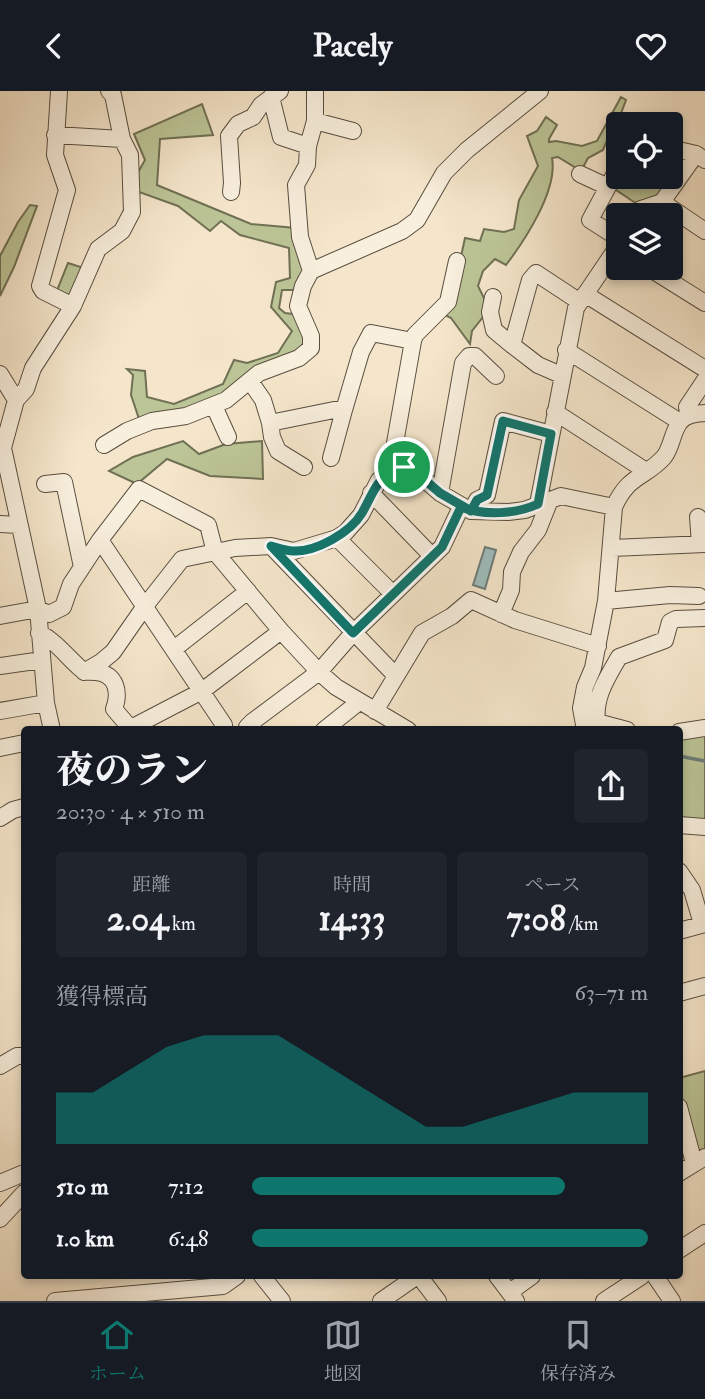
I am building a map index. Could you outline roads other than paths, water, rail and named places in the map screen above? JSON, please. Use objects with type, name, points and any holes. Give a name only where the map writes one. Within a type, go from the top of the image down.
[{"type":"street","points":[[59,91],[55,155],[67,190],[40,286],[43,291],[73,306]]},
{"type":"street","points":[[51,726],[38,633],[38,609],[3,469],[5,420],[16,400],[26,389],[33,368],[73,306],[98,249],[122,231],[132,212],[130,155],[122,139],[113,95],[109,91]]},
{"type":"street","points":[[312,271],[300,237],[296,184],[307,165],[308,146],[315,121],[315,91]]},
{"type":"street","points":[[104,445],[152,421],[186,416],[226,400],[259,373],[299,358],[312,348],[311,336],[298,306],[303,286],[312,271],[402,231],[417,220],[444,173],[467,150],[540,91]]},
{"type":"street","points":[[275,94],[281,137],[308,146]]},
{"type":"street","points":[[231,192],[229,136],[238,124],[253,117],[261,105],[275,94]]},
{"type":"street","points":[[315,121],[353,131]]},
{"type":"street","points":[[55,135],[122,139]]},
{"type":"street","points":[[659,203],[700,157],[683,152]]},
{"type":"street","points":[[580,174],[606,186]]},
{"type":"street","points":[[606,231],[590,220],[607,189]]},
{"type":"street","points":[[662,202],[705,231]]},
{"type":"street","points":[[404,467],[395,443],[413,341],[415,335],[447,302],[457,261]]},
{"type":"street","points":[[501,614],[511,590],[512,572],[521,552],[538,530],[561,375],[576,308],[606,264]]},
{"type":"street","points":[[512,345],[530,280],[536,273],[705,369]]},
{"type":"street","points":[[668,280],[705,303]]},
{"type":"street","points":[[493,297],[490,312],[494,330],[538,365],[561,375]]},
{"type":"street","points":[[331,458],[361,352],[371,334],[413,341]]},
{"type":"street","points":[[566,350],[691,417]]},
{"type":"street","points":[[440,493],[463,363],[469,356],[475,356],[496,376]]},
{"type":"street","points":[[0,374],[16,400]]},
{"type":"street","points":[[691,417],[687,407],[700,397],[705,380]]},
{"type":"street","points":[[250,381],[263,400],[278,451],[304,467]]},
{"type":"street","points":[[214,405],[228,437]]},
{"type":"street","points":[[270,423],[344,410]]},
{"type":"street","points":[[555,411],[646,471]]},
{"type":"street","points":[[589,725],[581,708],[598,646],[606,601],[614,507],[629,482],[664,457],[691,417]]},
{"type":"street","points":[[250,726],[319,672],[353,633],[442,547],[466,509],[487,495],[503,421],[551,434]]},
{"type":"street","points":[[84,672],[113,652],[182,559],[235,548],[271,546],[294,551],[337,538],[361,515],[379,480],[397,466],[411,468],[440,493],[466,509],[508,512],[526,510],[561,496],[614,507]]},
{"type":"street","points":[[45,484],[64,482],[82,566]]},
{"type":"street","points":[[0,616],[38,609],[49,614],[63,607],[71,584],[82,566],[139,489],[208,525],[215,552],[319,672],[336,687],[400,726]]},
{"type":"street","points":[[371,492],[432,556]]},
{"type":"street","points":[[612,548],[702,544],[698,517]]},
{"type":"street","points":[[0,524],[19,525]]},
{"type":"street","points":[[337,538],[393,594]]},
{"type":"street","points":[[100,540],[202,691],[220,726]]},
{"type":"street","points":[[271,546],[396,676]]},
{"type":"street","points":[[174,649],[248,591]]},
{"type":"street","points":[[606,601],[670,595],[699,596]]},
{"type":"street","points":[[375,711],[422,633],[452,616],[471,600],[501,614],[598,646]]},
{"type":"street","points":[[589,725],[598,697],[619,657],[664,640],[670,622],[676,619],[705,618]]},
{"type":"street","points":[[137,726],[202,691],[281,631]]},
{"type":"street","points":[[38,633],[49,638],[84,672],[106,674],[114,682],[118,691],[114,709],[128,726]]},
{"type":"street","points":[[0,666],[42,660]]},
{"type":"street","points":[[329,726],[359,702]]},
{"type":"street","points":[[0,711],[46,703]]},
{"type":"street","points":[[224,726],[236,722],[243,726]]},
{"type":"street","points":[[683,731],[705,728]]},
{"type":"street","points":[[0,748],[21,744]]},
{"type":"street","points":[[0,818],[21,808]]},
{"type":"street","points":[[683,825],[705,827]]},
{"type":"street","points":[[683,877],[692,890],[704,924],[683,930]]},
{"type":"street","points":[[683,992],[705,986]]},
{"type":"street","points":[[0,1066],[21,1056]]},
{"type":"street","points":[[683,1117],[700,1160],[683,1171]]},
{"type":"street","points":[[0,1183],[21,1174]]},
{"type":"street","points":[[0,1219],[21,1196]]},
{"type":"street","points":[[683,1247],[705,1233]]},
{"type":"street","points":[[55,1301],[120,1298],[223,1286],[233,1279]]},
{"type":"street","points":[[264,1279],[278,1300]]},
{"type":"street","points":[[381,1301],[414,1279]]},
{"type":"street","points":[[420,1279],[438,1301]]},
{"type":"street","points":[[499,1279],[513,1297],[529,1279]]},
{"type":"street","points":[[604,1301],[637,1279]]},
{"type":"street","points":[[657,1279],[672,1301]]},
{"type":"water","points":[[485,547],[496,550],[485,589],[473,585]]},
{"type":"waterway","points":[[683,757],[705,761]]}]
